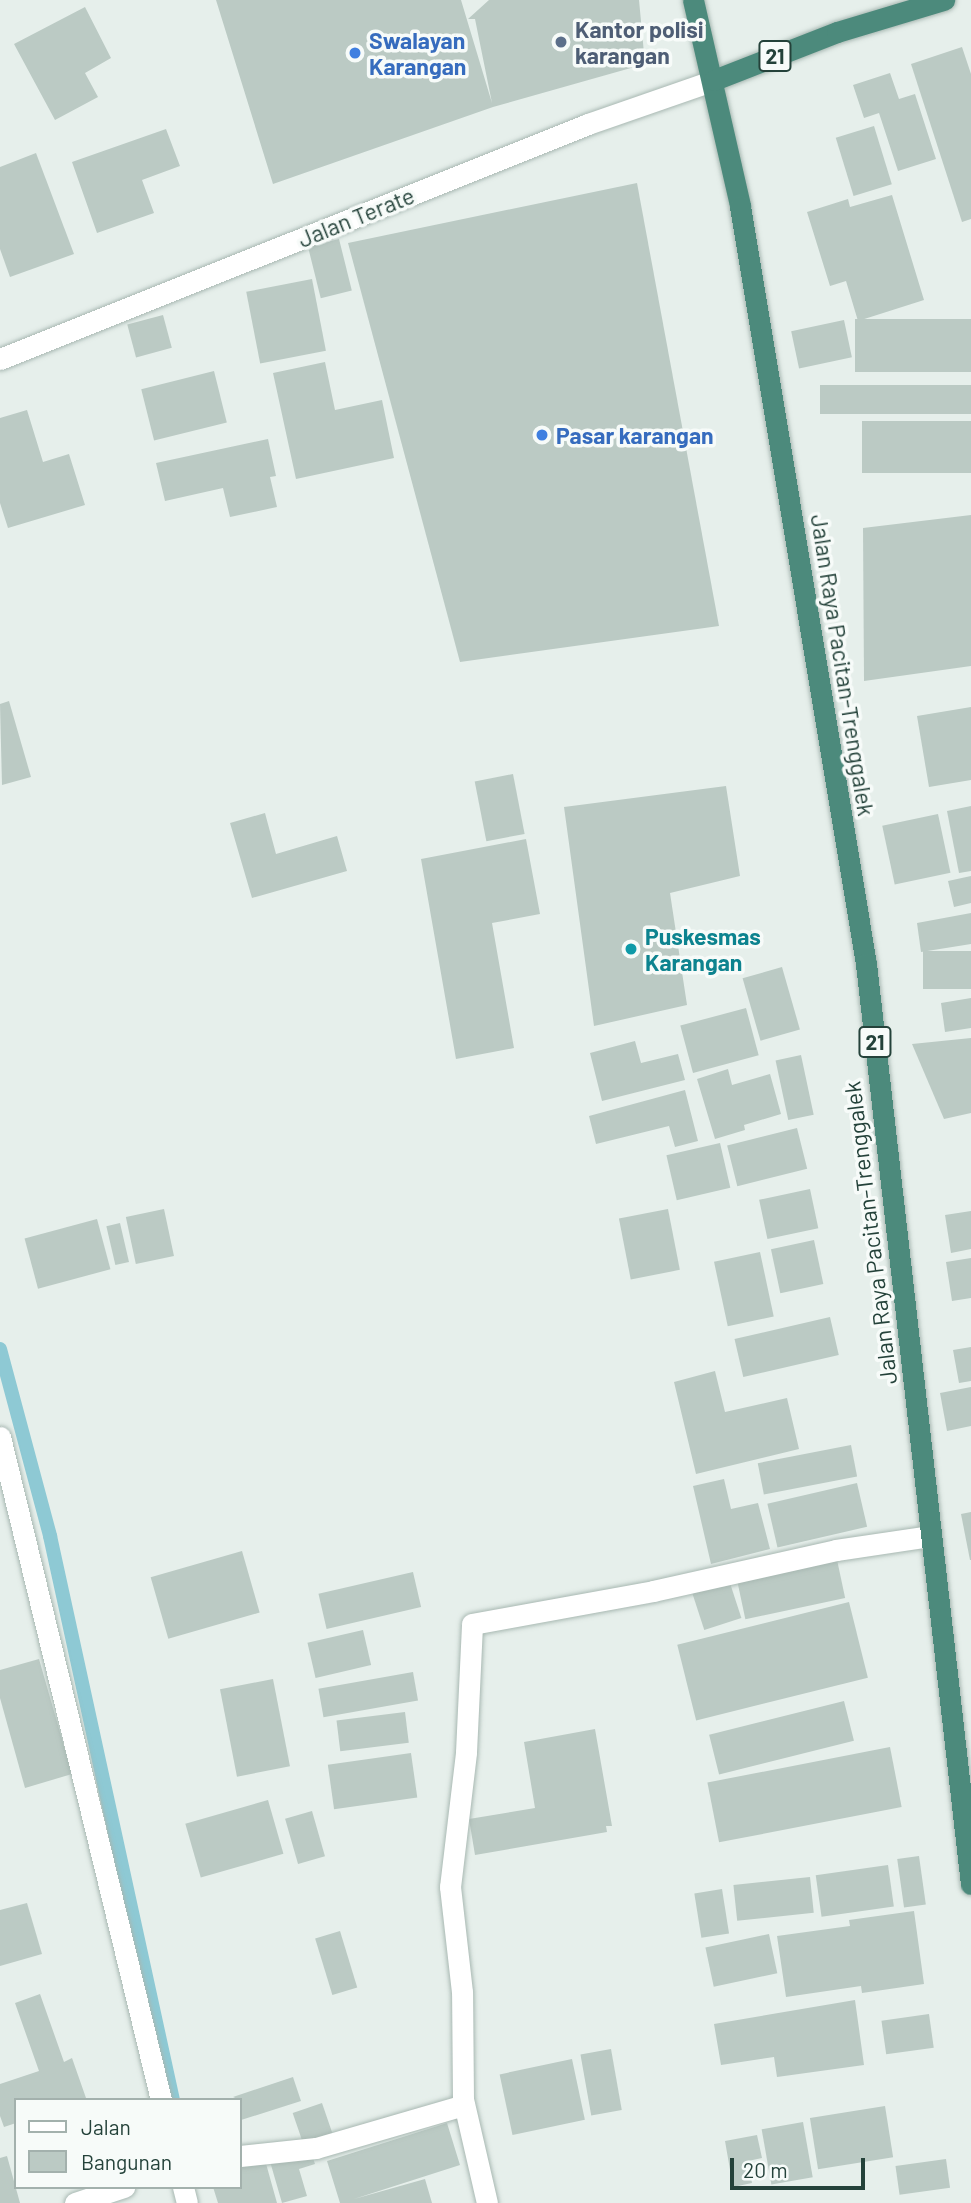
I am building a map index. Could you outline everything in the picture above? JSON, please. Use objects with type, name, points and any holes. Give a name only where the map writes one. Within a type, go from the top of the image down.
[{"type":"highway","points":[[693,0],[713,80]]},
{"type":"highway","name":"21","points":[[713,80],[837,32],[944,0]]},
{"type":"highway","name":"Jalan Raya Pacitan-Trenggalek","points":[[713,80],[740,206],[866,964],[971,1884]]},
{"type":"street","name":"Jalan Terate","points":[[0,359],[588,124],[713,80]]},
{"type":"street","points":[[0,1437],[162,2098]]},
{"type":"street","points":[[487,2203],[464,2105],[462,1992],[450,1887],[466,1752],[472,1624],[653,1591],[836,1550],[931,1536]]},
{"type":"street","points":[[242,2156],[316,2148],[464,2105]]},
{"type":"street","points":[[75,2203],[118,2189]]},
{"type":"building","name":"Swalayan Karangan","points":[[216,0],[461,0],[492,103],[475,19],[468,19],[489,0],[639,0],[645,64],[493,107],[273,184]]},
{"type":"building","points":[[85,7],[111,58],[85,73],[98,97],[55,120],[14,44]]},
{"type":"building","points":[[962,47],[971,74],[971,219],[962,222],[911,64]]},
{"type":"building","points":[[890,73],[899,99],[915,94],[936,159],[898,171],[879,113],[864,118],[853,85]]},
{"type":"building","points":[[874,126],[892,184],[854,196],[836,138]]},
{"type":"building","points":[[166,129],[180,166],[142,180],[154,213],[97,233],[72,162]]},
{"type":"building","points":[[36,153],[74,254],[10,277],[0,249],[0,167]]},
{"type":"building","name":"Pasar karangan","points":[[637,183],[719,626],[460,662],[348,243]]},
{"type":"building","points":[[892,195],[924,300],[858,321],[846,281],[830,286],[807,212],[848,199],[850,207]]},
{"type":"building","points":[[339,239],[352,290],[321,298],[308,247]]},
{"type":"building","points":[[312,279],[326,351],[260,363],[246,292]]},
{"type":"building","points":[[163,315],[172,348],[136,357],[127,325]]},
{"type":"building","points":[[855,319],[971,319],[971,372],[855,372]]},
{"type":"building","points":[[844,320],[852,357],[799,368],[791,331]]},
{"type":"building","points":[[325,362],[335,410],[382,400],[394,458],[296,479],[273,373]]},
{"type":"building","points":[[214,371],[227,422],[154,441],[141,389]]},
{"type":"building","points":[[820,385],[971,385],[971,414],[820,414]]},
{"type":"building","points":[[27,410],[43,462],[69,454],[85,505],[8,528],[0,503],[0,418]]},
{"type":"building","points":[[862,421],[971,421],[971,473],[862,473]]},
{"type":"building","points":[[268,439],[276,476],[270,477],[277,507],[230,517],[223,488],[165,501],[156,463]]},
{"type":"building","points":[[971,515],[971,666],[864,681],[863,528]]},
{"type":"building","points":[[9,701],[31,777],[2,785],[0,704]]},
{"type":"building","points":[[971,707],[971,780],[929,787],[917,716]]},
{"type":"building","points":[[513,774],[525,834],[486,841],[475,781]]},
{"type":"building","name":"Puskesmas Karangan","points":[[726,786],[740,876],[670,893],[687,1005],[594,1026],[564,807]]},
{"type":"building","points":[[971,806],[971,871],[959,873],[947,811]]},
{"type":"building","points":[[265,813],[276,854],[337,836],[347,871],[252,898],[230,823]]},
{"type":"building","points":[[938,814],[950,873],[895,885],[882,826]]},
{"type":"building","points":[[526,839],[540,914],[492,923],[514,1048],[456,1059],[421,859]]},
{"type":"building","points":[[971,876],[971,903],[954,907],[948,881]]},
{"type":"building","points":[[971,913],[971,944],[921,952],[917,923]]},
{"type":"building","points":[[923,951],[971,951],[971,989],[923,989]]},
{"type":"building","points":[[782,967],[800,1029],[761,1041],[743,978]]},
{"type":"building","points":[[971,998],[971,1028],[945,1032],[941,1003]]},
{"type":"building","points":[[746,1008],[759,1055],[693,1073],[680,1026]]},
{"type":"building","points":[[971,1038],[971,1113],[944,1119],[912,1044]]},
{"type":"building","points":[[635,1041],[641,1063],[678,1054],[685,1080],[602,1101],[590,1053]]},
{"type":"building","points":[[801,1055],[814,1115],[788,1120],[776,1060]]},
{"type":"building","points":[[728,1069],[732,1085],[770,1074],[781,1114],[744,1125],[745,1130],[715,1139],[697,1079]]},
{"type":"building","points":[[685,1090],[698,1141],[675,1147],[669,1126],[596,1144],[589,1116]]},
{"type":"building","points":[[797,1128],[807,1169],[737,1186],[727,1145]]},
{"type":"building","points":[[720,1143],[730,1188],[677,1200],[666,1155]]},
{"type":"building","points":[[810,1189],[818,1228],[767,1239],[759,1200]]},
{"type":"building","points":[[164,1209],[174,1256],[136,1264],[126,1217]]},
{"type":"building","points":[[668,1209],[680,1270],[631,1279],[619,1219]]},
{"type":"building","points":[[971,1211],[971,1249],[951,1253],[945,1215]]},
{"type":"building","points":[[97,1219],[110,1269],[38,1289],[25,1238]]},
{"type":"building","points":[[120,1223],[129,1262],[115,1265],[106,1226]]},
{"type":"building","points":[[814,1240],[823,1284],[780,1293],[771,1249]]},
{"type":"building","points":[[760,1252],[774,1317],[728,1326],[714,1262]]},
{"type":"building","points":[[971,1258],[971,1298],[952,1301],[946,1262]]},
{"type":"building","points":[[830,1317],[839,1355],[743,1377],[735,1339]]},
{"type":"building","points":[[971,1347],[971,1381],[959,1383],[953,1350]]},
{"type":"building","points":[[715,1371],[725,1412],[787,1398],[799,1449],[696,1474],[674,1382]]},
{"type":"building","points":[[971,1387],[971,1426],[947,1431],[940,1393]]},
{"type":"building","points":[[851,1445],[857,1476],[764,1495],[758,1463]]},
{"type":"building","points":[[724,1479],[731,1509],[758,1503],[770,1549],[711,1564],[693,1486]]},
{"type":"building","points":[[857,1483],[867,1527],[777,1548],[767,1504]]},
{"type":"building","points":[[971,1512],[971,1560],[970,1560],[961,1514]]},
{"type":"building","points":[[242,1551],[260,1613],[168,1639],[151,1577]]},
{"type":"building","points":[[836,1555],[845,1598],[745,1619],[736,1576]]},
{"type":"building","points":[[413,1572],[421,1607],[327,1629],[318,1594]]},
{"type":"building","points":[[729,1580],[741,1618],[704,1630],[692,1592]]},
{"type":"building","points":[[849,1602],[868,1678],[696,1721],[677,1645]]},
{"type":"building","points":[[363,1630],[371,1665],[316,1678],[307,1643]]},
{"type":"building","points":[[39,1659],[72,1774],[25,1788],[0,1698],[0,1670]]},
{"type":"building","points":[[413,1672],[418,1701],[323,1717],[318,1689]]},
{"type":"building","points":[[273,1679],[290,1766],[237,1777],[220,1689]]},
{"type":"building","points":[[844,1701],[854,1741],[719,1774],[709,1735]]},
{"type":"building","points":[[405,1712],[409,1743],[340,1751],[337,1720]]},
{"type":"building","points":[[595,1729],[612,1826],[606,1826],[607,1832],[475,1855],[469,1819],[535,1808],[524,1742]]},
{"type":"building","points":[[890,1747],[902,1807],[719,1842],[707,1782]]},
{"type":"building","points":[[411,1753],[417,1798],[334,1809],[328,1765]]},
{"type":"building","points":[[268,1800],[283,1854],[201,1878],[185,1824]]},
{"type":"building","points":[[312,1811],[325,1856],[298,1864],[285,1819]]},
{"type":"building","points":[[919,1856],[926,1905],[904,1908],[897,1859]]},
{"type":"building","points":[[888,1865],[894,1907],[822,1917],[816,1875]]},
{"type":"building","points":[[810,1877],[814,1913],[737,1921],[733,1885]]},
{"type":"building","points":[[722,1889],[729,1933],[701,1938],[694,1893]]},
{"type":"building","points":[[27,1903],[42,1954],[0,1966],[0,1910]]},
{"type":"building","points":[[914,1911],[924,1984],[862,1993],[861,1986],[786,1997],[777,1936],[850,1926],[849,1920]]},
{"type":"building","points":[[340,1931],[357,1987],[332,1995],[315,1939]]},
{"type":"building","points":[[769,1934],[777,1973],[714,1987],[705,1948]]},
{"type":"building","points":[[40,1994],[64,2062],[72,2058],[86,2098],[14,2098],[14,2124],[4,2127],[0,2116],[0,2084],[39,2071],[15,2003]]},
{"type":"building","points":[[855,2000],[864,2065],[777,2077],[774,2057],[721,2065],[714,2024]]},
{"type":"building","points":[[929,2014],[934,2048],[886,2054],[881,2021]]},
{"type":"building","points":[[611,2049],[622,2110],[591,2115],[580,2054]]},
{"type":"building","points":[[572,2059],[585,2120],[513,2135],[500,2074]]},
{"type":"building","points":[[293,2077],[301,2101],[242,2120],[242,2098],[233,2097]]},
{"type":"building","points":[[322,2103],[333,2135],[304,2145],[293,2113]]},
{"type":"building","points":[[885,2106],[893,2157],[818,2169],[810,2118]]},
{"type":"building","points":[[803,2122],[813,2177],[771,2184],[762,2129]]},
{"type":"building","points":[[447,2123],[460,2165],[354,2199],[425,2179],[432,2203],[340,2203],[327,2161]]},
{"type":"building","points":[[757,2135],[762,2158],[748,2161],[752,2183],[733,2187],[725,2141]]},
{"type":"building","points":[[309,2146],[315,2164],[299,2169],[307,2196],[282,2203],[269,2158]]},
{"type":"building","points":[[7,2156],[20,2203],[0,2203],[0,2158]]},
{"type":"building","points":[[946,2159],[950,2188],[900,2195],[895,2166]]},
{"type":"building","points":[[265,2160],[277,2203],[218,2203],[214,2189],[242,2189],[242,2166]]},
{"type":"waterway","points":[[0,1349],[50,1536],[173,2098]]},
{"type":"place","name":"Kantor polisi karangan","points":[[561,42]]},
{"type":"place","name":"Swalayan Karangan","points":[[355,53]]},
{"type":"place","name":"Pasar karangan","points":[[542,435]]},
{"type":"place","name":"Puskesmas Karangan","points":[[631,949]]}]
